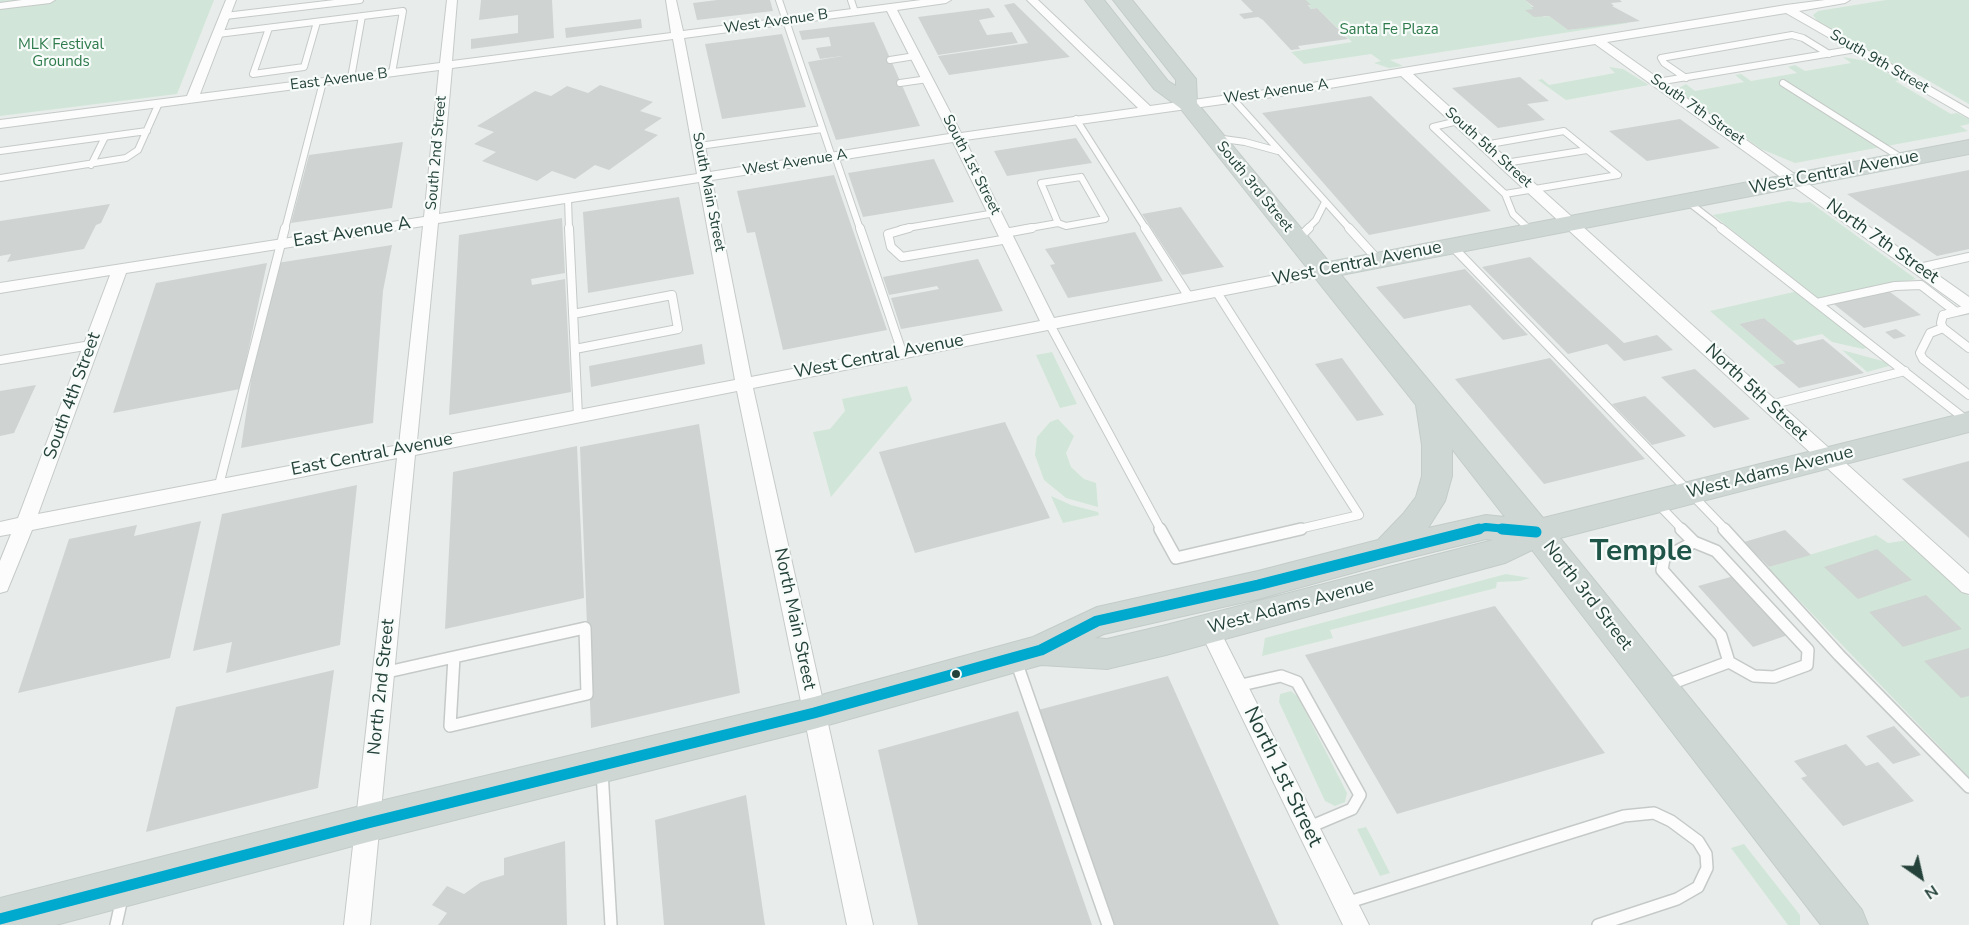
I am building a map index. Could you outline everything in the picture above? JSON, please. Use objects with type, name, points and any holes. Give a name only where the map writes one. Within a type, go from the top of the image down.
[{"type":"main road","name":"South 3rd Street","points":[[1094,0],[1161,85],[1187,104],[1322,271]]},
{"type":"main road","points":[[1128,7],[1186,79],[1187,104]]},
{"type":"main road","name":"West Central Avenue","points":[[1322,271],[1969,147]]},
{"type":"main road","name":"North 3rd Street","points":[[1322,271],[1536,532],[1847,925]]},
{"type":"main road","points":[[1388,550],[1414,524],[1430,501],[1437,476],[1437,444],[1430,402]]},
{"type":"main road","name":"West Adams Avenue","points":[[1028,654],[1107,654],[1505,550],[1536,532],[1969,422]]},
{"type":"main road","name":"West Adams Avenue","points":[[0,919],[368,823],[814,713],[1028,654],[1097,621],[1258,585],[1489,526],[1536,532]]},
{"type":"street","points":[[0,19],[8,3],[50,0]]},
{"type":"street","points":[[192,98],[231,0]]},
{"type":"street","name":"South 2nd Street","points":[[405,448],[431,220],[452,0]]},
{"type":"street","name":"South Main Street","points":[[671,0],[744,384]]},
{"type":"street","name":"West Avenue B","points":[[677,35],[946,0]]},
{"type":"street","points":[[1032,0],[1146,108]]},
{"type":"street","points":[[1771,0],[1789,10]]},
{"type":"street","name":"West Avenue A","points":[[705,178],[1146,108],[1233,99],[1845,0]]},
{"type":"street","name":"South 1st Street","points":[[890,7],[1049,323]]},
{"type":"street","name":"South 9th Street","points":[[1789,10],[1969,114]]},
{"type":"street","name":"East Avenue B","points":[[0,124],[677,35]]},
{"type":"street","name":"South 7th Street","points":[[1598,41],[1795,180]]},
{"type":"street","name":"South 5th Street","points":[[1404,72],[1571,223]]},
{"type":"street","name":"East Avenue A","points":[[0,288],[705,178]]},
{"type":"street","name":"North 7th Street","points":[[1795,180],[1919,268],[1962,308]]},
{"type":"street","name":"North 5th Street","points":[[1571,223],[1969,586]]},
{"type":"street","name":"South 4th Street","points":[[0,585],[120,269]]},
{"type":"street","name":"West Central Avenue","points":[[744,384],[1322,271]]},
{"type":"street","name":"East Central Avenue","points":[[0,529],[405,448],[744,384]]},
{"type":"street","name":"North Main Street","points":[[744,384],[860,925]]},
{"type":"street","name":"North 2nd Street","points":[[357,925],[405,448]]},
{"type":"street","name":"North 1st Street","points":[[1209,628],[1356,925]]},
{"type":"lane","points":[[225,16],[360,0]]},
{"type":"lane","points":[[392,73],[405,0]]},
{"type":"lane","points":[[779,0],[822,129],[834,157],[902,352]]},
{"type":"lane","points":[[851,0],[855,12]]},
{"type":"lane","points":[[218,34],[403,11]]},
{"type":"lane","points":[[351,78],[362,16]]},
{"type":"lane","points":[[269,27],[253,74],[304,67],[317,22]]},
{"type":"lane","points":[[1686,78],[1664,63],[1661,58],[1790,35],[1803,38],[1829,54]]},
{"type":"lane","points":[[1657,82],[1856,49]]},
{"type":"lane","points":[[890,60],[915,56]]},
{"type":"lane","points":[[900,83],[927,79]]},
{"type":"lane","points":[[219,485],[323,82]]},
{"type":"lane","points":[[1783,83],[1903,159]]},
{"type":"lane","points":[[1233,99],[1378,260]]},
{"type":"lane","points":[[0,178],[115,161],[133,154],[138,150],[159,103]]},
{"type":"lane","points":[[1076,119],[1189,297]]},
{"type":"lane","points":[[1458,121],[1433,127],[1505,194],[1513,214],[1531,231]]},
{"type":"lane","points":[[699,146],[822,129]]},
{"type":"lane","points":[[0,151],[147,131]]},
{"type":"lane","points":[[1484,145],[1564,131],[1618,175],[1505,194]]},
{"type":"lane","points":[[91,165],[105,137]]},
{"type":"lane","points":[[1215,138],[1245,142],[1278,151]]},
{"type":"lane","points":[[1505,163],[1587,150]]},
{"type":"lane","points":[[995,213],[897,230],[888,234],[891,247],[902,257],[1058,223],[1066,226],[1105,219],[1081,177],[1041,183],[1058,223]]},
{"type":"lane","points":[[568,199],[578,416]]},
{"type":"lane","points":[[1687,201],[1969,422]]},
{"type":"lane","points":[[1297,240],[1316,220],[1325,202]]},
{"type":"lane","points":[[1452,246],[1692,493],[1839,656],[1969,787]]},
{"type":"lane","points":[[1919,268],[1969,257]]},
{"type":"lane","points":[[1817,303],[1895,286],[1920,285],[1962,308],[1969,309]]},
{"type":"lane","points":[[1049,323],[1176,558],[1359,515],[1216,291]]},
{"type":"lane","points":[[573,314],[672,295],[678,329],[575,349]]},
{"type":"lane","points":[[1962,308],[1943,315],[1941,323],[1943,328],[1969,348]]},
{"type":"lane","points":[[1943,328],[1930,333],[1920,353],[1923,359],[1969,395]]},
{"type":"lane","points":[[0,360],[91,345]]},
{"type":"lane","points":[[1770,405],[1905,371]]},
{"type":"lane","points":[[1656,502],[1694,542],[1716,551],[1808,650],[1807,665],[1774,677],[1754,676],[1729,662],[1721,636],[1662,570],[1664,558],[1694,542]]},
{"type":"lane","points":[[383,673],[454,657],[585,628],[587,694],[450,726],[454,657]]},
{"type":"lane","points":[[1028,654],[1108,925]]},
{"type":"lane","points":[[1660,688],[1729,662]]},
{"type":"lane","points":[[1238,686],[1281,676],[1297,682],[1360,795],[1352,809],[1307,828]]},
{"type":"lane","points":[[601,766],[611,925]]},
{"type":"lane","points":[[1345,903],[1386,888],[1624,816],[1654,813],[1679,825],[1698,841],[1706,854],[1707,868],[1698,887],[1677,899],[1598,925]]},
{"type":"lane","points":[[116,925],[125,886]]},
{"type":"green space","name":"MLK Festival Grounds","points":[[0,0],[214,0],[177,94],[0,116]]},
{"type":"green space","name":"Santa Fe Plaza","points":[[1306,0],[1525,0],[1544,17],[1549,16],[1568,30],[1626,21],[1628,23],[1390,60],[1403,66],[1389,68],[1374,63],[1381,61],[1371,54],[1304,64],[1291,52],[1352,42],[1317,8],[1311,9]]},
{"type":"green space","points":[[1886,0],[1969,0],[1969,104],[1908,69],[1902,70],[1818,22],[1813,15],[1818,11]]},
{"type":"green space","points":[[1843,57],[1866,61],[1900,80],[1895,81],[1951,114],[1957,113],[1969,119],[1969,124],[1960,126],[1968,131],[1795,163],[1761,149],[1681,93],[1679,88],[1686,84],[1695,91],[1744,82],[1735,75],[1741,74],[1751,81],[1797,73],[1788,67],[1795,65],[1805,71],[1851,63]]},
{"type":"green space","points":[[1609,67],[1623,69],[1649,85],[1566,100],[1538,80],[1542,79],[1549,85],[1615,73]]},
{"type":"green space","points":[[1789,201],[1810,202],[1916,279],[1819,299],[1713,215]]},
{"type":"green space","points":[[1798,291],[1869,347],[1863,349],[1832,342],[1822,334],[1792,341],[1764,318],[1739,324],[1785,363],[1773,366],[1710,311]]},
{"type":"green space","points":[[1842,350],[1886,362],[1889,366],[1867,372]]},
{"type":"green space","points":[[1052,352],[1077,404],[1060,408],[1036,355]]},
{"type":"green space","points":[[907,386],[912,400],[831,497],[813,432],[830,429],[845,411],[842,399]]},
{"type":"green space","points":[[1058,419],[1074,436],[1066,453],[1071,467],[1084,479],[1096,483],[1098,507],[1066,498],[1044,480],[1035,455],[1037,437],[1050,422]]},
{"type":"green space","points":[[1051,496],[1071,505],[1098,512],[1099,515],[1063,523]]},
{"type":"green space","points":[[1876,535],[1888,543],[1909,540],[1969,596],[1969,777],[1769,567]]},
{"type":"green space","points":[[1506,574],[1530,578],[1497,582],[1496,588],[1330,630],[1333,638],[1262,656],[1265,638]]},
{"type":"green space","points":[[1291,691],[1298,697],[1347,793],[1345,802],[1335,806],[1325,801],[1279,702],[1280,694]]},
{"type":"green space","points":[[1366,827],[1390,873],[1380,876],[1357,829]]},
{"type":"green space","points":[[1744,844],[1800,915],[1800,925],[1788,925],[1731,848]]},
{"type":"building","points":[[481,0],[552,0],[554,38],[471,49],[471,39],[518,33],[518,15],[479,20]]},
{"type":"building","points":[[717,0],[770,0],[773,11],[697,20],[693,3]]},
{"type":"building","points":[[1241,0],[1306,0],[1311,5],[1308,5],[1311,9],[1317,8],[1348,39],[1298,46],[1300,49],[1291,50],[1263,20],[1258,17],[1244,19],[1239,14],[1253,12]]},
{"type":"building","points":[[1525,0],[1620,0],[1622,2],[1611,3],[1614,6],[1612,6],[1640,21],[1568,30],[1549,16],[1534,17],[1525,10],[1534,7]]},
{"type":"building","points":[[1014,3],[1070,57],[949,75],[938,56],[1028,43],[1004,5]]},
{"type":"building","points":[[989,8],[995,17],[979,20],[987,35],[1012,32],[1018,43],[938,55],[918,17]]},
{"type":"building","points":[[641,19],[642,28],[566,38],[565,28]]},
{"type":"building","points":[[874,22],[920,126],[836,140],[808,62],[842,56],[820,59],[816,48],[831,46],[829,37],[802,40],[799,31]]},
{"type":"building","points":[[782,34],[806,107],[722,119],[705,44]]},
{"type":"building","points":[[1520,77],[1549,101],[1527,104],[1545,120],[1498,128],[1452,88]]},
{"type":"building","points":[[600,85],[653,102],[640,111],[662,118],[644,130],[658,135],[609,170],[595,165],[575,179],[552,171],[537,181],[482,161],[496,152],[474,144],[494,132],[477,126],[535,91],[551,96],[567,86],[588,93]]},
{"type":"building","points":[[1371,96],[1491,211],[1369,235],[1262,113]]},
{"type":"building","points":[[1680,119],[1720,148],[1647,161],[1609,131]]},
{"type":"building","points":[[1076,138],[1092,163],[1007,176],[994,151]]},
{"type":"building","points":[[403,142],[392,208],[291,223],[309,155]]},
{"type":"building","points":[[934,159],[954,202],[863,217],[848,173]]},
{"type":"building","points":[[1969,170],[1969,249],[1937,256],[1847,194]]},
{"type":"building","points":[[834,175],[887,330],[783,350],[755,232],[747,233],[737,191]]},
{"type":"building","points":[[679,197],[694,274],[588,293],[583,212]]},
{"type":"building","points":[[110,204],[84,249],[7,262],[11,254],[0,256],[0,221]]},
{"type":"building","points":[[1181,207],[1224,267],[1182,275],[1142,214]]},
{"type":"building","points":[[562,218],[565,273],[531,279],[532,285],[565,279],[571,392],[449,415],[459,235]]},
{"type":"building","points":[[1135,232],[1163,281],[1068,298],[1050,265],[1055,264],[1045,249]]},
{"type":"building","points":[[392,245],[383,291],[373,423],[241,448],[252,374],[277,263]]},
{"type":"building","points":[[1530,257],[1624,343],[1657,335],[1673,350],[1624,361],[1607,344],[1568,354],[1482,267]]},
{"type":"building","points":[[978,259],[1003,311],[901,329],[891,298],[939,289],[937,286],[889,295],[883,277]]},
{"type":"building","points":[[267,263],[240,389],[113,413],[156,283]]},
{"type":"building","points":[[1465,269],[1528,335],[1503,340],[1470,305],[1404,319],[1376,287]]},
{"type":"building","points":[[1886,289],[1921,315],[1864,328],[1830,301]]},
{"type":"building","points":[[1764,318],[1797,345],[1823,339],[1864,373],[1799,388],[1773,366],[1785,363],[1739,324]]},
{"type":"building","points":[[1896,329],[1906,336],[1894,339],[1885,332]]},
{"type":"building","points":[[702,344],[705,364],[591,387],[589,366]]},
{"type":"building","points":[[1342,358],[1384,415],[1357,421],[1315,364]]},
{"type":"building","points":[[1550,358],[1645,459],[1544,484],[1455,379]]},
{"type":"building","points":[[1695,369],[1750,419],[1714,428],[1661,377]]},
{"type":"building","points":[[36,385],[14,433],[0,436],[0,391]]},
{"type":"building","points":[[1645,396],[1686,436],[1652,445],[1612,404]]},
{"type":"building","points":[[1005,422],[1050,518],[915,553],[879,452]]},
{"type":"building","points":[[699,424],[740,693],[591,728],[580,447]]},
{"type":"building","points":[[577,446],[584,598],[445,629],[453,472]]},
{"type":"building","points":[[1969,461],[1969,538],[1902,479]]},
{"type":"building","points":[[357,485],[340,645],[226,673],[232,642],[193,651],[222,514]]},
{"type":"building","points":[[201,521],[170,658],[18,693],[69,539],[137,525],[134,536]]},
{"type":"building","points":[[1785,530],[1811,555],[1769,567],[1744,542]]},
{"type":"building","points":[[1877,549],[1912,580],[1858,599],[1824,567]]},
{"type":"building","points":[[1734,576],[1788,635],[1753,647],[1698,586]]},
{"type":"building","points":[[1926,595],[1962,629],[1903,647],[1869,612]]},
{"type":"building","points":[[1495,606],[1605,753],[1397,814],[1305,655]]},
{"type":"building","points":[[1969,648],[1969,696],[1961,698],[1924,661]]},
{"type":"building","points":[[334,670],[318,788],[146,832],[176,707]]},
{"type":"building","points":[[1168,676],[1279,925],[1115,925],[1038,710]]},
{"type":"building","points":[[1018,711],[1092,925],[918,925],[878,750]]},
{"type":"building","points":[[1894,726],[1921,755],[1893,764],[1866,736]]},
{"type":"building","points":[[1846,744],[1866,766],[1878,762],[1914,801],[1843,826],[1801,778],[1807,776],[1794,761]]},
{"type":"building","points":[[746,795],[765,925],[664,925],[655,820]]},
{"type":"building","points":[[565,841],[567,925],[438,925],[447,913],[432,905],[447,886],[464,894],[481,882],[504,875],[504,858]]},
{"type":"transit line","points":[[0,919],[368,823],[814,713],[1041,650],[1097,621],[1258,585],[1388,550],[1486,527],[1536,532]]},
{"type":"district","name":"Temple","points":[[1641,553]]}]
